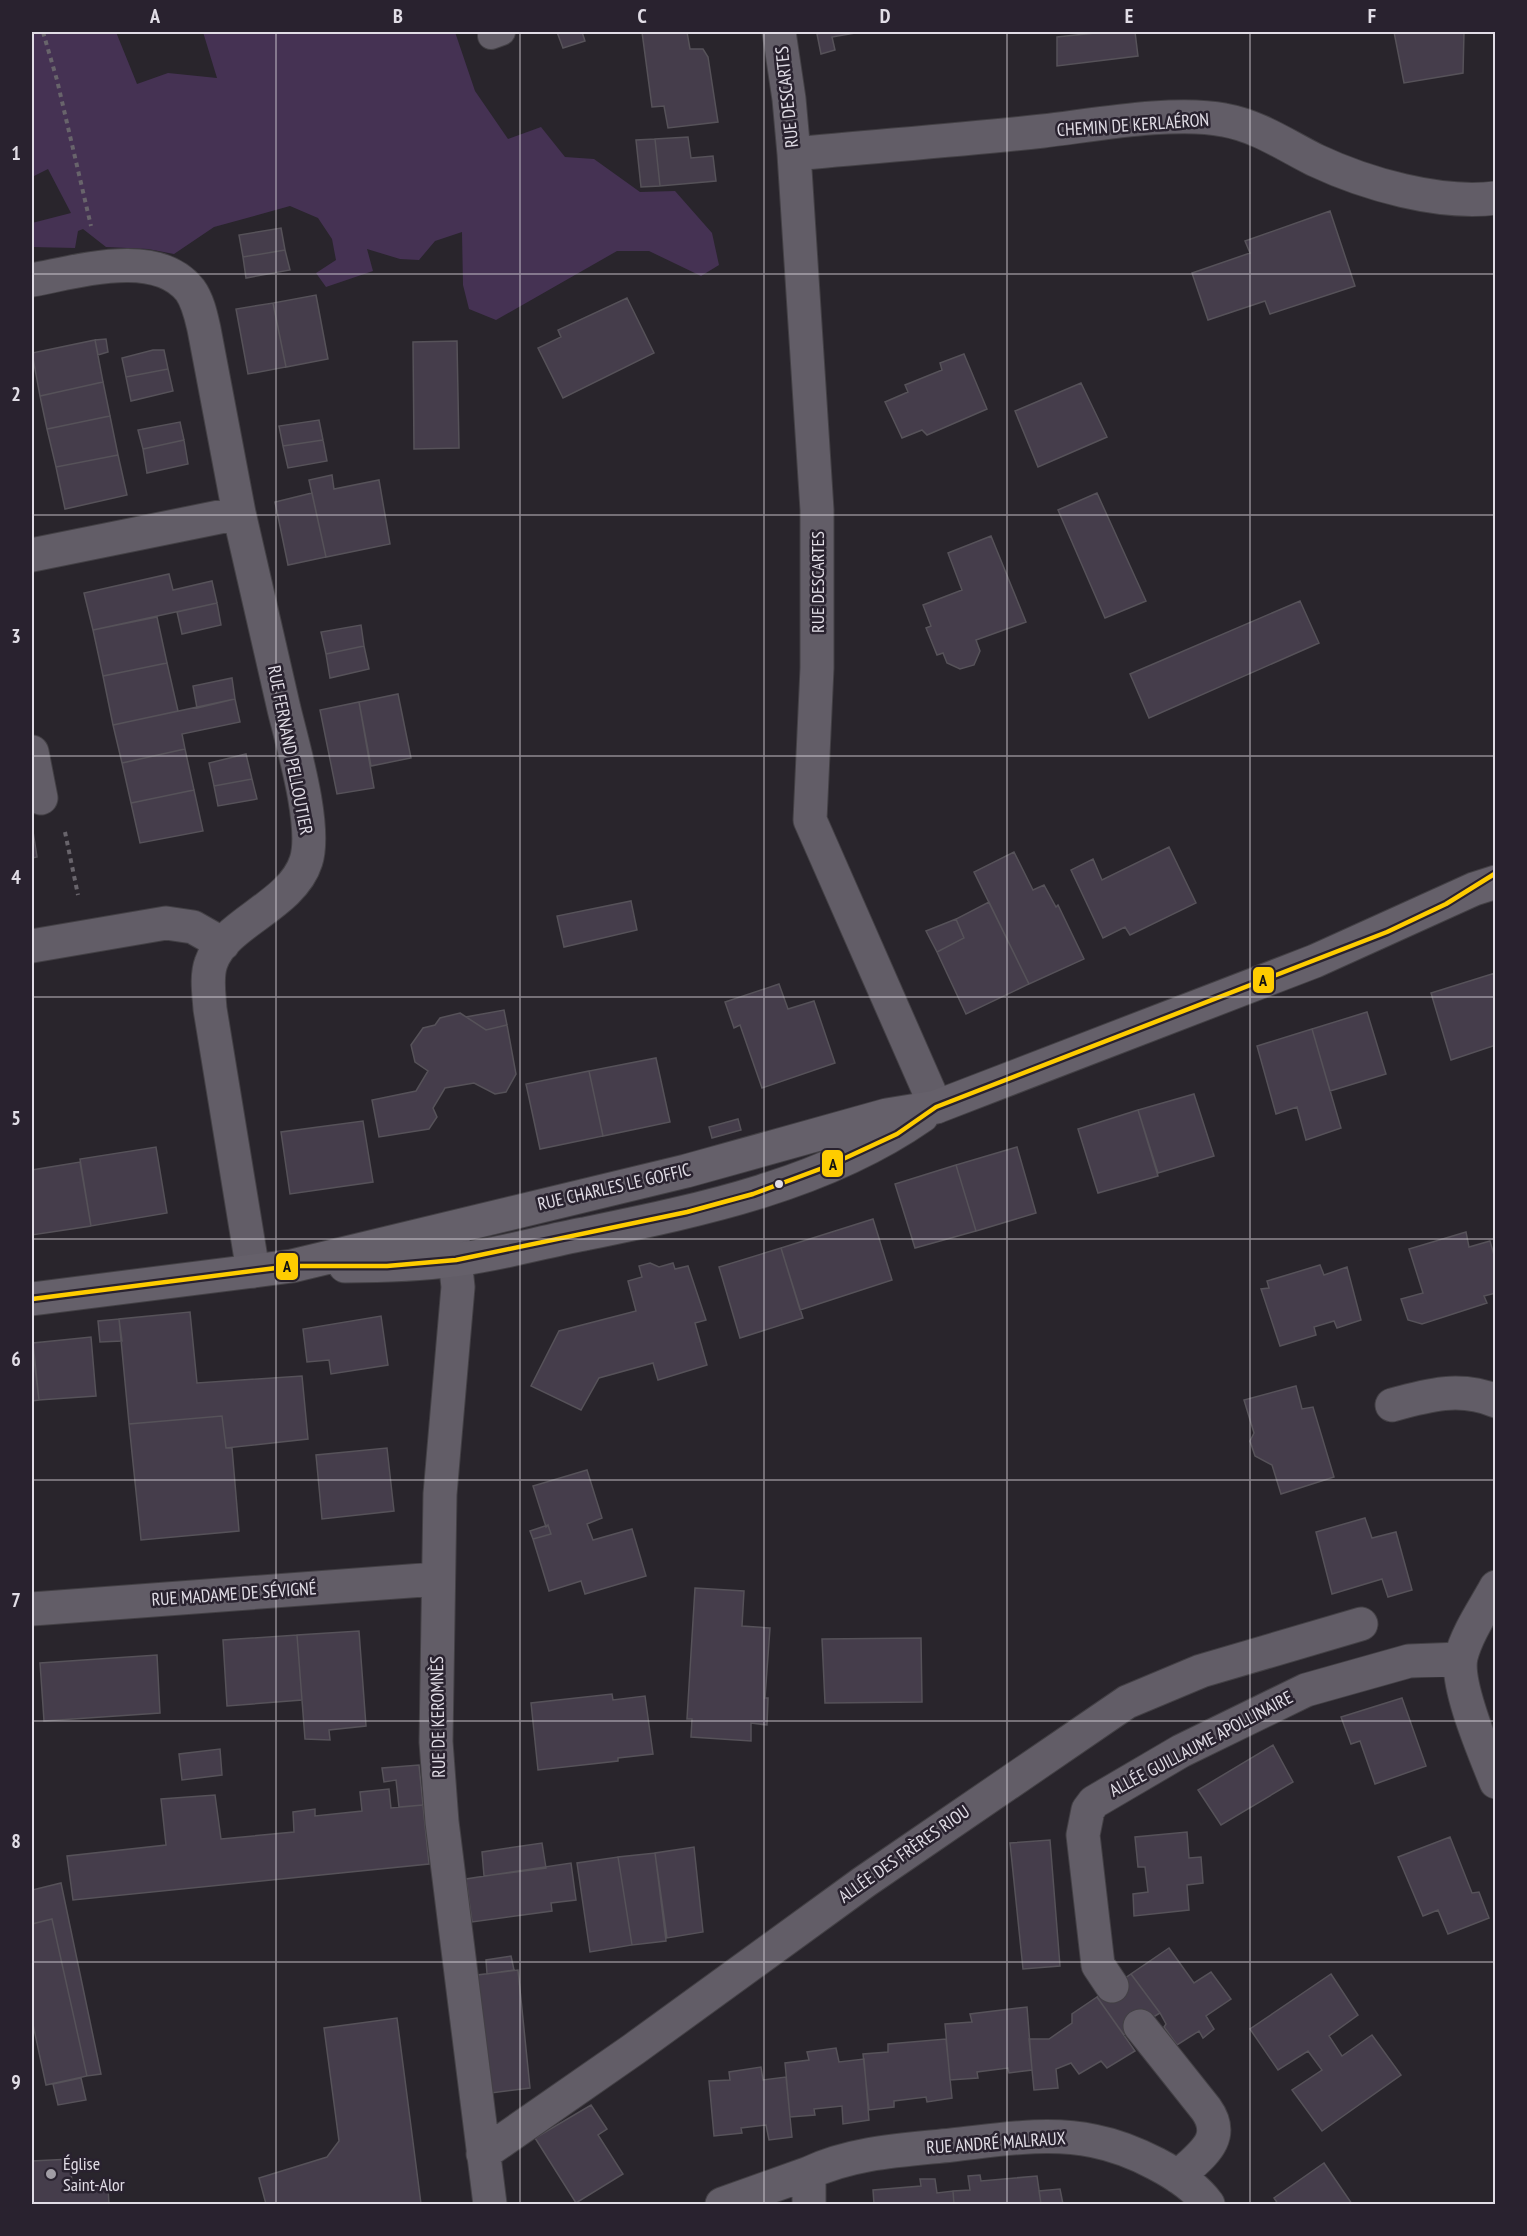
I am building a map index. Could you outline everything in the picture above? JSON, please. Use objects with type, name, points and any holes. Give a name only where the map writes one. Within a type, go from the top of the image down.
[{"type":"street","name":"RUE DESCARTES","points":[[779,32],[788,88],[794,154],[817,510],[818,668],[810,820],[936,1107]]},
{"type":"street","name":"CHEMIN DE KERLAÉRON","points":[[794,154],[1124,122],[1200,117],[1250,127],[1316,160],[1404,191],[1452,198],[1496,198]]},
{"type":"street","name":"RUE FERNAND PELLOUTIER","points":[[32,280],[96,269],[148,266],[171,275],[190,291],[199,308],[204,329],[240,513],[294,749],[309,846],[306,863],[292,884],[278,899],[222,944],[210,966],[210,1009],[253,1271]]},
{"type":"street","points":[[32,555],[240,513]]},
{"type":"street","points":[[32,752],[41,798]]},
{"type":"street","name":"RUE CHARLES LE GOFFIC","points":[[32,1299],[292,1266],[687,1171],[887,1115],[936,1107],[1315,961],[1488,881]]},
{"type":"street","points":[[32,946],[166,923],[193,927],[222,944]]},
{"type":"street","name":"RUE CHARLES LE GOFFIC","points":[[292,1266],[387,1266],[456,1260],[687,1212],[753,1194],[828,1166],[897,1134],[936,1107]]},
{"type":"street","name":"RUE DE KEROMNÈS","points":[[451,1227],[458,1287],[440,1494],[436,1742],[442,1822],[490,2205]]},
{"type":"street","points":[[1392,1405],[1436,1393],[1452,1392],[1483,1396],[1496,1401]]},
{"type":"street","name":"RUE MADAME DE SÉVIGNÉ","points":[[32,1609],[437,1579]]},
{"type":"street","points":[[1496,1587],[1460,1659],[1469,1708],[1496,1782]]},
{"type":"street","name":"ALLÉE DES FRÈRES RIOU","points":[[483,2154],[634,2049],[864,1882],[1127,1702],[1201,1671],[1361,1624]]},
{"type":"street","name":"ALLÉE GUILLAUME APOLLINAIRE","points":[[1112,1986],[1098,1965],[1083,1835],[1088,1810],[1094,1802],[1181,1751],[1306,1690],[1409,1661],[1460,1659]]},
{"type":"street","points":[[1140,2026],[1214,2122],[1215,2131],[1212,2143],[1178,2177]]},
{"type":"street","name":"RUE ANDRÉ MALRAUX","points":[[722,2205],[809,2189],[827,2165],[892,2151],[1051,2137],[1105,2144],[1178,2177],[1208,2205]]},
{"type":"path","points":[[43,32],[57,80],[89,214],[96,269]]},
{"type":"path","points":[[41,798],[61,810],[87,938]]},
{"type":"shaded area","points":[[32,32],[116,32],[137,84],[168,73],[217,78],[203,32],[455,32],[475,91],[508,139],[541,127],[565,157],[594,159],[640,192],[675,191],[712,233],[719,265],[701,276],[649,251],[617,251],[496,320],[469,309],[463,285],[462,232],[435,241],[419,260],[400,259],[367,249],[373,271],[326,287],[316,273],[336,260],[332,239],[318,218],[290,206],[214,227],[174,254],[148,249],[106,247],[83,229],[78,231],[75,248],[32,247],[32,223],[71,213],[48,169],[32,177]]},
{"type":"building","points":[[557,32],[582,32],[585,41],[563,48]]},
{"type":"building","points":[[642,32],[687,32],[690,49],[703,49],[708,57],[718,122],[668,128],[664,106],[652,107]]},
{"type":"building","points":[[861,32],[832,37],[835,50],[821,54],[817,34]]},
{"type":"building","points":[[1105,32],[1135,32],[1138,56],[1057,66],[1057,37]]},
{"type":"building","points":[[1394,32],[1464,32],[1463,73],[1404,83]]},
{"type":"building","points":[[688,137],[691,158],[713,156],[716,181],[660,186],[655,139]]},
{"type":"building","points":[[655,139],[660,186],[641,187],[636,140]]},
{"type":"building","points":[[1330,211],[1355,286],[1270,314],[1265,301],[1208,320],[1192,273],[1250,253],[1245,241]]},
{"type":"building","points":[[281,228],[285,250],[243,257],[239,235]]},
{"type":"building","points":[[285,250],[290,270],[246,278],[243,257]]},
{"type":"building","points":[[316,295],[328,359],[286,367],[273,303]]},
{"type":"building","points":[[627,298],[654,353],[563,398],[538,348],[561,337],[558,330]]},
{"type":"building","points":[[273,303],[286,367],[248,374],[236,309]]},
{"type":"building","points":[[106,339],[108,352],[98,355],[95,340]]},
{"type":"building","points":[[95,340],[103,382],[40,396],[32,353]]},
{"type":"building","points":[[457,341],[459,448],[414,449],[413,342]]},
{"type":"building","points":[[153,350],[164,350],[168,369],[126,377],[122,358]]},
{"type":"building","points":[[964,354],[987,409],[927,435],[922,430],[902,438],[885,402],[908,392],[905,385],[942,370],[940,363]]},
{"type":"building","points":[[168,369],[173,391],[131,401],[126,377]]},
{"type":"building","points":[[103,382],[110,416],[47,429],[40,396]]},
{"type":"building","points":[[1081,383],[1107,437],[1038,467],[1015,411]]},
{"type":"building","points":[[110,416],[118,455],[56,467],[47,429]]},
{"type":"building","points":[[319,420],[323,440],[283,446],[279,426]]},
{"type":"building","points":[[180,422],[184,440],[143,449],[138,430]]},
{"type":"building","points":[[184,440],[188,464],[147,473],[143,449]]},
{"type":"building","points":[[323,440],[327,461],[288,468],[283,446]]},
{"type":"building","points":[[118,455],[127,495],[65,509],[56,467]]},
{"type":"building","points":[[332,475],[334,489],[379,480],[390,544],[326,557],[309,480]]},
{"type":"building","points":[[312,493],[326,557],[288,565],[275,502]]},
{"type":"building","points":[[1097,493],[1146,601],[1105,618],[1058,510]]},
{"type":"building","points":[[991,536],[1026,622],[976,640],[980,651],[974,665],[960,669],[947,663],[943,653],[937,655],[926,628],[931,626],[923,605],[962,590],[948,553]]},
{"type":"building","points":[[169,574],[173,590],[212,581],[217,603],[93,630],[84,593]]},
{"type":"building","points":[[1300,601],[1319,643],[1149,718],[1130,674]]},
{"type":"building","points":[[217,603],[221,625],[182,634],[177,612]]},
{"type":"building","points":[[157,617],[167,663],[103,676],[93,630]]},
{"type":"building","points":[[361,625],[364,646],[326,654],[321,632]]},
{"type":"building","points":[[364,646],[369,669],[330,678],[326,654]]},
{"type":"building","points":[[167,663],[178,711],[113,725],[103,676]]},
{"type":"building","points":[[232,678],[235,699],[197,708],[193,686]]},
{"type":"building","points":[[398,694],[411,758],[371,766],[359,702]]},
{"type":"building","points":[[235,699],[240,722],[182,734],[185,749],[122,763],[113,725]]},
{"type":"building","points":[[359,702],[374,788],[337,794],[320,710]]},
{"type":"building","points":[[185,749],[194,790],[131,803],[122,763]]},
{"type":"building","points":[[246,754],[252,779],[214,786],[209,763]]},
{"type":"building","points":[[252,779],[257,799],[218,806],[214,786]]},
{"type":"building","points":[[194,790],[203,831],[140,843],[131,803]]},
{"type":"building","points":[[32,825],[37,857],[32,858]]},
{"type":"building","points":[[1169,847],[1196,903],[1130,935],[1125,927],[1103,938],[1071,870],[1093,859],[1102,880]]},
{"type":"building","points":[[1014,852],[1033,890],[1044,885],[1056,907],[1058,905],[1084,959],[1029,984],[974,872]]},
{"type":"building","points":[[631,901],[637,930],[564,947],[557,916]]},
{"type":"building","points":[[989,902],[1029,984],[966,1014],[937,952],[964,938],[956,919]]},
{"type":"building","points":[[956,919],[964,938],[937,952],[926,931]]},
{"type":"building","points":[[1495,973],[1496,1045],[1451,1060],[1431,993]]},
{"type":"building","points":[[779,984],[788,1009],[814,1001],[835,1063],[762,1088],[740,1025],[734,1028],[725,1002]]},
{"type":"building","points":[[504,1010],[507,1025],[486,1030],[466,1017]]},
{"type":"building","points":[[1367,1012],[1386,1074],[1330,1091],[1312,1029]]},
{"type":"building","points":[[460,1013],[486,1030],[507,1025],[516,1074],[506,1092],[495,1094],[474,1083],[445,1088],[433,1108],[437,1117],[429,1129],[379,1137],[372,1100],[416,1091],[428,1071],[415,1062],[411,1045],[423,1028],[435,1025],[440,1018]]},
{"type":"building","points":[[1312,1029],[1341,1128],[1306,1140],[1297,1107],[1276,1114],[1257,1046]]},
{"type":"building","points":[[656,1058],[670,1122],[603,1136],[589,1071]]},
{"type":"building","points":[[589,1071],[603,1136],[540,1149],[526,1084]]},
{"type":"building","points":[[1194,1094],[1214,1156],[1158,1173],[1138,1110]]},
{"type":"building","points":[[1138,1110],[1158,1176],[1098,1193],[1078,1129]]},
{"type":"building","points":[[738,1119],[741,1130],[712,1138],[709,1127]]},
{"type":"building","points":[[363,1121],[373,1182],[290,1194],[281,1132]]},
{"type":"building","points":[[156,1147],[167,1213],[91,1226],[80,1159]]},
{"type":"building","points":[[1017,1147],[1036,1213],[976,1231],[956,1165]]},
{"type":"building","points":[[80,1162],[91,1226],[32,1235],[32,1170]]},
{"type":"building","points":[[956,1165],[976,1231],[915,1248],[895,1184]]},
{"type":"building","points":[[873,1219],[892,1280],[800,1310],[781,1248]]},
{"type":"building","points":[[1466,1232],[1469,1247],[1490,1241],[1496,1262],[1496,1293],[1484,1296],[1487,1303],[1422,1324],[1408,1320],[1401,1299],[1423,1293],[1409,1249]]},
{"type":"building","points":[[781,1248],[803,1318],[740,1338],[719,1267]]},
{"type":"building","points":[[650,1263],[659,1267],[673,1263],[675,1269],[688,1266],[706,1320],[695,1323],[707,1365],[658,1380],[653,1363],[599,1378],[581,1410],[531,1386],[559,1331],[636,1311],[628,1281],[642,1277],[639,1266]]},
{"type":"building","points":[[1320,1265],[1324,1275],[1347,1267],[1361,1320],[1337,1328],[1334,1321],[1314,1327],[1316,1335],[1280,1346],[1261,1289],[1269,1288],[1267,1281]]},
{"type":"building","points":[[190,1312],[197,1383],[302,1376],[308,1439],[226,1448],[222,1416],[129,1424],[119,1319]]},
{"type":"building","points":[[381,1316],[388,1365],[331,1374],[329,1360],[307,1362],[303,1329]]},
{"type":"building","points":[[119,1319],[122,1341],[100,1342],[98,1321]]},
{"type":"building","points":[[91,1337],[96,1396],[39,1400],[33,1343]]},
{"type":"building","points":[[32,1343],[39,1400],[32,1401]]},
{"type":"building","points":[[1296,1386],[1302,1409],[1313,1407],[1334,1477],[1281,1494],[1272,1465],[1255,1456],[1250,1441],[1254,1433],[1244,1400]]},
{"type":"building","points":[[222,1416],[226,1448],[232,1448],[239,1531],[141,1540],[129,1424]]},
{"type":"building","points":[[387,1448],[394,1511],[322,1519],[316,1455]]},
{"type":"building","points":[[587,1470],[602,1518],[587,1524],[593,1540],[632,1529],[646,1576],[585,1594],[581,1581],[549,1591],[533,1539],[551,1534],[548,1525],[546,1527],[533,1486]]},
{"type":"building","points":[[1365,1518],[1372,1538],[1396,1532],[1412,1590],[1388,1597],[1382,1579],[1332,1594],[1316,1532]]},
{"type":"building","points":[[548,1525],[551,1534],[533,1539],[530,1531]]},
{"type":"building","points":[[695,1588],[744,1591],[742,1626],[770,1628],[765,1698],[768,1698],[767,1725],[751,1723],[751,1741],[691,1737],[692,1719],[687,1719]]},
{"type":"building","points":[[359,1631],[366,1726],[329,1730],[330,1740],[305,1739],[297,1635]]},
{"type":"building","points":[[297,1635],[302,1700],[227,1706],[223,1640]]},
{"type":"building","points":[[921,1638],[922,1702],[825,1703],[822,1639]]},
{"type":"building","points":[[157,1655],[160,1713],[44,1721],[40,1663]]},
{"type":"building","points":[[612,1694],[613,1700],[645,1696],[653,1754],[618,1758],[618,1761],[538,1770],[531,1703]]},
{"type":"building","points":[[1402,1698],[1426,1766],[1375,1784],[1360,1741],[1351,1744],[1341,1717]]},
{"type":"building","points":[[1273,1745],[1293,1782],[1221,1825],[1198,1790]]},
{"type":"building","points":[[220,1749],[222,1775],[182,1780],[179,1754]]},
{"type":"building","points":[[419,1765],[423,1805],[399,1807],[396,1780],[384,1782],[382,1768]]},
{"type":"building","points":[[389,1789],[391,1808],[423,1805],[429,1864],[73,1900],[67,1856],[166,1845],[161,1799],[215,1795],[221,1839],[294,1832],[293,1812],[315,1809],[315,1816],[362,1811],[360,1792]]},
{"type":"building","points":[[1187,1832],[1189,1858],[1201,1857],[1203,1883],[1187,1885],[1189,1910],[1134,1916],[1133,1894],[1148,1892],[1145,1867],[1138,1867],[1135,1837]]},
{"type":"building","points":[[1450,1837],[1472,1893],[1479,1892],[1489,1918],[1448,1934],[1438,1910],[1423,1916],[1398,1857]]},
{"type":"building","points":[[1050,1840],[1060,1966],[1023,1969],[1010,1843]]},
{"type":"building","points":[[542,1843],[546,1868],[484,1876],[482,1852]]},
{"type":"building","points":[[694,1847],[703,1932],[667,1938],[655,1853]]},
{"type":"building","points":[[655,1853],[666,1941],[632,1945],[618,1857]]},
{"type":"building","points":[[618,1857],[632,1945],[590,1952],[577,1863]]},
{"type":"building","points":[[571,1863],[576,1900],[551,1903],[552,1911],[472,1922],[466,1879]]},
{"type":"building","points":[[61,1883],[101,2074],[87,2076],[52,1919],[32,1924],[32,1890]]},
{"type":"building","points":[[52,1919],[87,2076],[46,2085],[32,2020],[32,1924]]},
{"type":"building","points":[[1169,1948],[1194,1983],[1211,1972],[1231,1999],[1206,2016],[1214,2029],[1203,2038],[1199,2031],[1177,2045],[1164,2027],[1166,2024],[1160,2013],[1131,1974]]},
{"type":"building","points":[[511,1956],[514,1970],[487,1974],[486,1960]]},
{"type":"building","points":[[518,1970],[530,2088],[491,2093],[477,1975]]},
{"type":"building","points":[[1131,1974],[1160,2013],[1124,2035],[1097,1997]]},
{"type":"building","points":[[1331,1974],[1358,2015],[1329,2036],[1342,2056],[1372,2035],[1401,2075],[1322,2131],[1292,2090],[1322,2070],[1308,2051],[1278,2070],[1250,2029]]},
{"type":"building","points":[[1097,1997],[1135,2051],[1107,2068],[1101,2061],[1079,2074],[1071,2063],[1056,2069],[1058,2088],[1034,2090],[1029,2039],[1049,2039],[1072,2023],[1072,2014]]},
{"type":"building","points":[[1027,2007],[1032,2070],[1009,2073],[1008,2068],[977,2072],[978,2078],[950,2080],[945,2024],[972,2022],[970,2014]]},
{"type":"building","points":[[397,2018],[421,2204],[266,2204],[259,2178],[327,2157],[339,2141],[324,2028]]},
{"type":"building","points":[[946,2039],[952,2098],[927,2102],[926,2097],[894,2101],[894,2107],[869,2110],[863,2054],[888,2052],[888,2044]]},
{"type":"building","points":[[836,2048],[839,2062],[864,2059],[869,2120],[843,2124],[842,2106],[814,2109],[815,2115],[790,2117],[785,2063],[809,2060],[807,2052]]},
{"type":"building","points":[[761,2067],[763,2080],[786,2077],[792,2137],[769,2140],[766,2125],[741,2128],[742,2133],[714,2136],[709,2081],[730,2080],[729,2072]]},
{"type":"building","points":[[81,2078],[86,2100],[58,2105],[53,2084]]},
{"type":"building","points":[[591,2105],[607,2129],[598,2135],[623,2174],[576,2203],[535,2138]]},
{"type":"building","name":"Église Saint-Alor","points":[[71,2159],[72,2191],[108,2188],[109,2204],[32,2204],[32,2161]]},
{"type":"building","points":[[1324,2163],[1352,2204],[1278,2204],[1274,2198]]},
{"type":"building","points":[[980,2175],[981,2181],[1037,2176],[1041,2204],[954,2204],[953,2191],[970,2190],[968,2176]]},
{"type":"building","points":[[920,2179],[935,2179],[937,2193],[953,2191],[954,2204],[874,2204],[873,2190],[921,2186]]},
{"type":"building","points":[[1060,2189],[1063,2204],[1041,2204],[1039,2191]]},
{"type":"transit line","name":"A","points":[[32,1299],[292,1266],[387,1266],[456,1260],[687,1212],[753,1194],[828,1166],[897,1134],[936,1107],[1387,932],[1446,904],[1496,873]]},
{"type":"place","name":"Église Saint-Alor","points":[[51,2174]]}]
